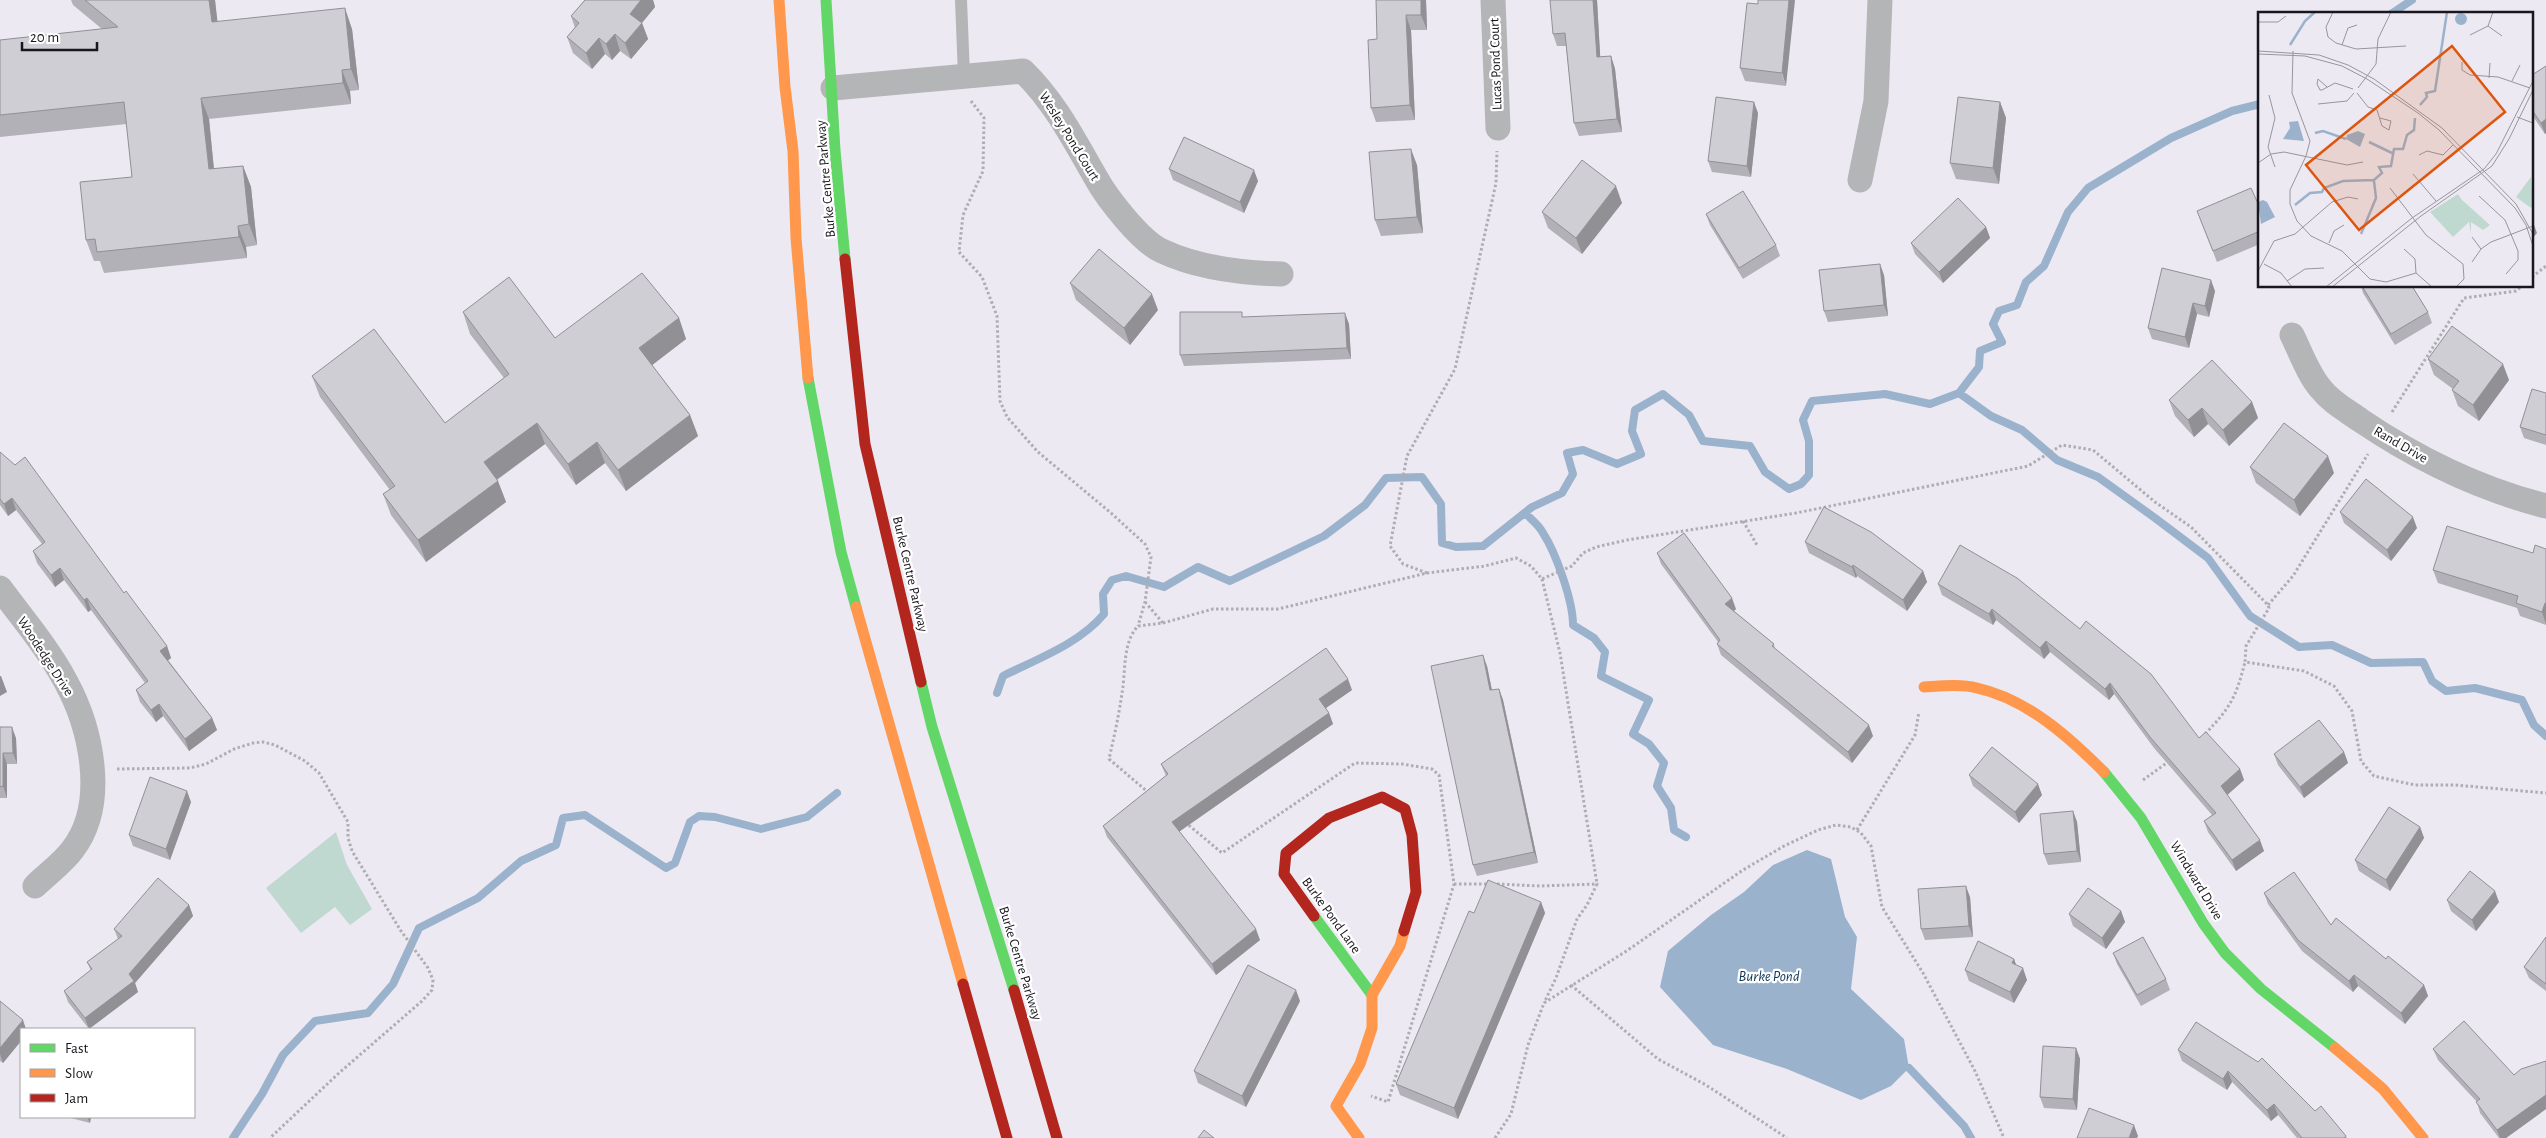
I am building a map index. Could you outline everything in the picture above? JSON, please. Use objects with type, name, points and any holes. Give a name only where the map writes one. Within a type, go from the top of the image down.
[{"type":"main road","points":[[779,0],[785,87],[793,151],[796,238],[805,357],[841,552],[887,723],[1007,1138]]},
{"type":"main road","name":"Burke Centre Parkway","points":[[826,0],[833,88],[835,150],[865,444],[932,727],[1040,1074],[1057,1138]]},
{"type":"main road","name":"Windward Drive","points":[[1924,687],[1964,685],[2005,697],[2045,721],[2082,751],[2125,796],[2153,836],[2194,909],[2237,966],[2280,1006],[2333,1045],[2383,1089],[2423,1138]]},
{"type":"main road","name":"Burke Pond Lane","points":[[1382,797],[1405,809],[1412,835],[1416,892],[1400,946],[1372,994],[1284,874],[1286,853],[1330,818],[1382,797]]},
{"type":"main road","points":[[1359,1138],[1336,1106],[1360,1064],[1372,1028],[1372,994]]},
{"type":"street","name":"Lucas Pond Court","points":[[1493,0],[1498,128]]},
{"type":"street","points":[[1860,180],[1876,101],[1880,0]]},
{"type":"street","name":"Wesley Pond Court","points":[[833,88],[1023,71],[1040,88],[1074,137],[1096,180],[1127,221],[1161,251],[1199,263],[1246,273],[1281,274]]},
{"type":"street","name":"Rand Drive","points":[[2292,336],[2319,388],[2330,400],[2379,433],[2423,458],[2478,484],[2546,506]]},
{"type":"street","name":"Woodedge Drive","points":[[0,588],[66,681],[86,736],[91,770],[93,799],[89,820],[74,849],[35,886]]},
{"type":"lane","points":[[961,0],[969,76]]},
{"type":"path","points":[[969,76],[970,99],[984,118],[983,171],[963,215],[959,252],[982,277],[996,316],[1000,401],[1006,417],[1038,452],[1111,513],[1144,544],[1151,557],[1145,602],[1138,626],[1133,631],[1128,647],[1122,694],[1109,759],[1154,796]]},
{"type":"path","points":[[1427,574],[1403,564],[1390,546],[1407,456],[1455,369],[1496,183],[1498,128]]},
{"type":"path","points":[[2534,275],[2546,266]]},
{"type":"path","points":[[1542,579],[1572,566],[1583,554],[1596,547],[1906,492],[2028,466],[2062,445],[2093,450],[2155,502],[2191,527],[2268,605],[2269,608],[2246,646],[2245,662],[2237,693],[2223,716],[2202,737]]},
{"type":"path","points":[[1743,521],[1757,546]]},
{"type":"path","points":[[1138,626],[1163,623],[1213,609],[1278,609],[1427,574],[1485,566],[1516,558],[1531,566],[1542,579],[1560,654],[1597,884],[1588,905],[1577,919],[1566,953],[1528,1045],[1512,1114],[1495,1138]]},
{"type":"path","points":[[1145,602],[1163,623]]},
{"type":"path","points":[[2245,662],[2304,671],[2334,686],[2352,711],[2361,761],[2374,776],[2415,785],[2455,785],[2546,793]]},
{"type":"path","points":[[1857,830],[1915,735],[1924,687]]},
{"type":"path","points":[[107,769],[190,768],[206,764],[234,749],[263,742],[305,761],[319,773],[348,822],[348,838],[352,851],[401,931],[420,956],[433,980],[432,990],[270,1138]]},
{"type":"path","points":[[2125,796],[2170,760]]},
{"type":"path","points":[[1184,822],[1222,853],[1355,763],[1402,764],[1432,769],[1439,775],[1454,884],[1388,1102],[1347,1088]]},
{"type":"path","points":[[1544,1003],[1628,950],[1716,887],[1784,846],[1818,830],[1836,825],[1851,827],[1857,830],[1871,846],[1882,907],[1923,973],[1975,1070],[2004,1138]]},
{"type":"path","points":[[1454,884],[1540,886],[1597,884]]},
{"type":"path","points":[[1571,985],[1658,1060],[1706,1085],[1787,1138]]},
{"type":"green space","points":[[336,832],[347,865],[372,909],[350,925],[335,907],[301,933],[266,888]]},
{"type":"water","name":"Burke Pond","points":[[1807,850],[1831,859],[1845,917],[1857,937],[1851,989],[1904,1039],[1909,1068],[1891,1086],[1861,1100],[1787,1069],[1713,1045],[1660,987],[1668,951],[1711,915],[1744,892],[1773,865]]},
{"type":"building","points":[[85,0],[209,0],[212,22],[345,8],[351,69],[342,70],[343,83],[201,98],[209,169],[243,166],[249,224],[238,226],[239,237],[97,252],[95,239],[86,240],[80,182],[132,177],[124,102],[0,115],[0,40],[118,27]]},
{"type":"building","points":[[585,0],[641,0],[630,14],[642,23],[625,43],[615,34],[606,44],[599,38],[586,53],[567,37],[579,23],[571,16]]},
{"type":"building","points":[[1376,0],[1421,0],[1421,15],[1406,15],[1410,105],[1371,108],[1368,40],[1377,39]]},
{"type":"building","points":[[1550,0],[1593,0],[1597,57],[1611,56],[1617,119],[1574,123],[1565,33],[1553,34]]},
{"type":"building","points":[[1758,0],[1789,0],[1782,73],[1740,68],[1747,3],[1758,4]]},
{"type":"building","points":[[2546,66],[2546,119],[2541,123],[2534,113],[2534,74]]},
{"type":"building","points":[[1716,97],[1754,102],[1747,166],[1708,161]]},
{"type":"building","points":[[1958,97],[2000,102],[1993,168],[1950,163]]},
{"type":"building","points":[[1184,137],[1254,170],[1240,202],[1169,169]]},
{"type":"building","points":[[1411,149],[1417,217],[1375,220],[1369,152]]},
{"type":"building","points":[[1582,160],[1616,186],[1576,238],[1542,212]]},
{"type":"building","points":[[2251,188],[2258,204],[2258,232],[2213,251],[2197,211]]},
{"type":"building","points":[[1743,191],[1776,245],[1739,268],[1706,214]]},
{"type":"building","points":[[1958,198],[1986,227],[1939,272],[1911,243]]},
{"type":"building","points":[[1099,249],[1152,294],[1124,328],[1070,283]]},
{"type":"building","points":[[1880,264],[1884,305],[1824,311],[1819,270]]},
{"type":"building","points":[[2162,268],[2211,280],[2205,306],[2193,303],[2185,337],[2148,328]]},
{"type":"building","points":[[642,273],[679,318],[639,348],[690,415],[618,470],[597,442],[568,464],[537,423],[484,462],[498,481],[418,540],[383,494],[395,486],[312,376],[374,329],[445,423],[509,374],[463,312],[509,277],[555,338]]},
{"type":"building","points":[[2363,288],[2413,288],[2428,312],[2391,334]]},
{"type":"building","points":[[1180,312],[1242,312],[1242,317],[1345,313],[1347,348],[1180,355]]},
{"type":"building","points":[[2452,326],[2503,364],[2473,405],[2452,390],[2459,381],[2428,359]]},
{"type":"building","points":[[2212,360],[2252,402],[2223,430],[2202,408],[2188,420],[2169,400]]},
{"type":"building","points":[[2532,389],[2546,393],[2546,435],[2520,427]]},
{"type":"building","points":[[2284,423],[2328,456],[2294,500],[2250,467]]},
{"type":"building","points":[[0,452],[15,465],[25,457],[124,593],[126,591],[167,646],[160,651],[212,718],[185,739],[159,704],[151,710],[136,690],[148,681],[87,598],[84,600],[60,568],[51,575],[33,551],[45,542],[12,498],[4,504],[0,499]]},
{"type":"building","points":[[2366,479],[2413,517],[2387,550],[2340,512]]},
{"type":"building","points":[[1824,507],[1871,532],[1923,571],[1903,600],[1853,565],[1852,567],[1805,542]]},
{"type":"building","points":[[2447,526],[2533,553],[2535,545],[2546,549],[2546,603],[2542,612],[2516,603],[2518,596],[2433,570]]},
{"type":"building","points":[[1684,533],[1732,598],[1725,604],[1774,644],[1772,646],[1869,725],[1848,752],[1717,644],[1720,640],[1657,553]]},
{"type":"building","points":[[1960,545],[2017,578],[2080,629],[2086,621],[2151,674],[2199,738],[2206,732],[2240,769],[2221,786],[2260,840],[2232,860],[2204,821],[2216,813],[2150,737],[2110,683],[2105,689],[2046,641],[2040,648],[1992,609],[1989,614],[1938,584]]},
{"type":"building","points":[[1326,648],[1348,679],[1319,699],[1329,713],[1172,822],[1256,929],[1212,964],[1103,826],[1168,774],[1161,764]]},
{"type":"building","points":[[1483,655],[1490,690],[1499,689],[1534,852],[1473,865],[1431,666]]},
{"type":"building","points":[[2319,720],[2344,752],[2300,787],[2274,754]]},
{"type":"building","points":[[0,727],[12,727],[13,753],[3,753],[3,786],[0,787]]},
{"type":"building","points":[[1992,747],[2038,784],[2015,812],[1969,775]]},
{"type":"building","points":[[150,777],[187,791],[166,849],[129,835]]},
{"type":"building","points":[[2389,807],[2420,827],[2386,880],[2355,860]]},
{"type":"building","points":[[2073,811],[2077,851],[2044,854],[2040,814]]},
{"type":"building","points":[[2470,871],[2495,891],[2472,920],[2447,900]]},
{"type":"building","points":[[2294,872],[2331,925],[2336,918],[2386,959],[2388,956],[2424,985],[2401,1013],[2354,975],[2349,981],[2298,940],[2264,893]]},
{"type":"building","points":[[158,878],[189,905],[129,974],[134,981],[85,1018],[64,991],[92,969],[87,962],[122,936],[114,929]]},
{"type":"building","points":[[1488,880],[1541,902],[1454,1108],[1396,1084],[1469,911],[1474,913]]},
{"type":"building","points":[[1966,886],[1969,926],[1921,929],[1918,889]]},
{"type":"building","points":[[2088,888],[2121,911],[2102,938],[2069,914]]},
{"type":"building","points":[[2143,937],[2166,979],[2137,995],[2113,953]]},
{"type":"building","points":[[2546,937],[2546,984],[2524,967]]},
{"type":"building","points":[[1978,941],[2014,959],[2012,963],[2023,968],[2010,992],[1965,970]]},
{"type":"building","points":[[1248,965],[1296,990],[1242,1096],[1194,1071]]},
{"type":"building","points":[[0,1001],[23,1020],[0,1048]]},
{"type":"building","points":[[2464,1021],[2514,1075],[2521,1069],[2546,1061],[2546,1095],[2497,1130],[2476,1102],[2480,1099],[2433,1049]]},
{"type":"building","points":[[2196,1022],[2258,1062],[2262,1058],[2315,1111],[2321,1106],[2346,1136],[2344,1138],[2302,1138],[2274,1104],[2267,1110],[2228,1071],[2223,1079],[2178,1050]]},
{"type":"building","points":[[2043,1046],[2076,1048],[2073,1099],[2040,1097]]},
{"type":"building","points":[[2089,1108],[2134,1125],[2129,1138],[2077,1138]]},
{"type":"building","points":[[1204,1130],[1214,1138],[1198,1138]]},
{"type":"waterway","points":[[2394,12],[2412,0]]},
{"type":"waterway","points":[[997,693],[1003,676],[1057,650],[1094,625],[1104,614],[1103,594],[1112,580],[1126,576],[1164,587],[1198,567],[1230,581],[1324,536],[1365,505],[1386,478],[1422,477],[1441,504],[1442,543],[1456,547],[1483,546],[1532,507],[1562,493],[1573,474],[1567,453],[1583,450],[1617,464],[1641,454],[1632,431],[1635,410],[1663,394],[1689,415],[1703,441],[1750,446],[1765,472],[1789,489],[1801,484],[1809,475],[1809,441],[1803,420],[1812,401],[1885,394],[1930,404],[1959,393],[1979,367],[1980,351],[2002,342],[1993,324],[1999,311],[2017,305],[2026,282],[2044,266],[2068,212],[2088,188],[2171,138],[2232,111],[2258,104]]},
{"type":"waterway","points":[[1959,393],[1991,416],[2022,430],[2057,460],[2098,477],[2155,518],[2208,558],[2250,616],[2299,647],[2332,645],[2371,663],[2423,662],[2432,681],[2446,691],[2475,688],[2522,700],[2534,725],[2546,736]]},
{"type":"waterway","points":[[1525,513],[1541,530],[1553,552],[1567,591],[1573,625],[1594,638],[1605,652],[1601,676],[1649,700],[1633,734],[1649,744],[1664,763],[1657,786],[1671,808],[1674,830],[1686,837]]},
{"type":"waterway","points":[[233,1138],[262,1094],[283,1055],[315,1021],[368,1013],[393,984],[419,928],[478,898],[521,861],[556,845],[563,818],[585,815],[666,868],[675,863],[690,822],[699,816],[715,817],[761,829],[807,817],[837,793]]},
{"type":"waterway","points":[[1909,1068],[1964,1126],[1971,1138]]},
{"type":"traffic: fast","points":[[826,0],[835,150],[845,259]]},
{"type":"traffic: fast","points":[[808,378],[841,552],[856,607]]},
{"type":"traffic: fast","points":[[921,682],[932,727],[1014,990]]},
{"type":"traffic: fast","points":[[2104,772],[2141,818],[2203,923],[2225,953],[2261,989],[2335,1048]]},
{"type":"traffic: fast","points":[[1314,916],[1372,995]]},
{"type":"traffic: slow","points":[[779,0],[785,87],[793,151],[796,238],[808,378]]},
{"type":"traffic: slow","points":[[856,607],[963,984]]},
{"type":"traffic: slow","points":[[1924,687],[1971,687],[1995,693],[2013,701],[2030,710],[2062,733],[2104,772]]},
{"type":"traffic: slow","points":[[1359,1138],[1336,1106],[1360,1064],[1372,1028],[1372,995],[1400,946],[1404,931]]},
{"type":"traffic: slow","points":[[2335,1048],[2383,1089],[2423,1138]]},
{"type":"traffic: jam","points":[[845,259],[865,444],[921,682]]},
{"type":"traffic: jam","points":[[1314,916],[1284,874],[1286,853],[1329,818],[1382,797],[1405,809],[1412,835],[1416,892],[1404,931]]},
{"type":"traffic: jam","points":[[963,984],[1007,1138]]},
{"type":"traffic: jam","points":[[1014,990],[1057,1138]]}]
